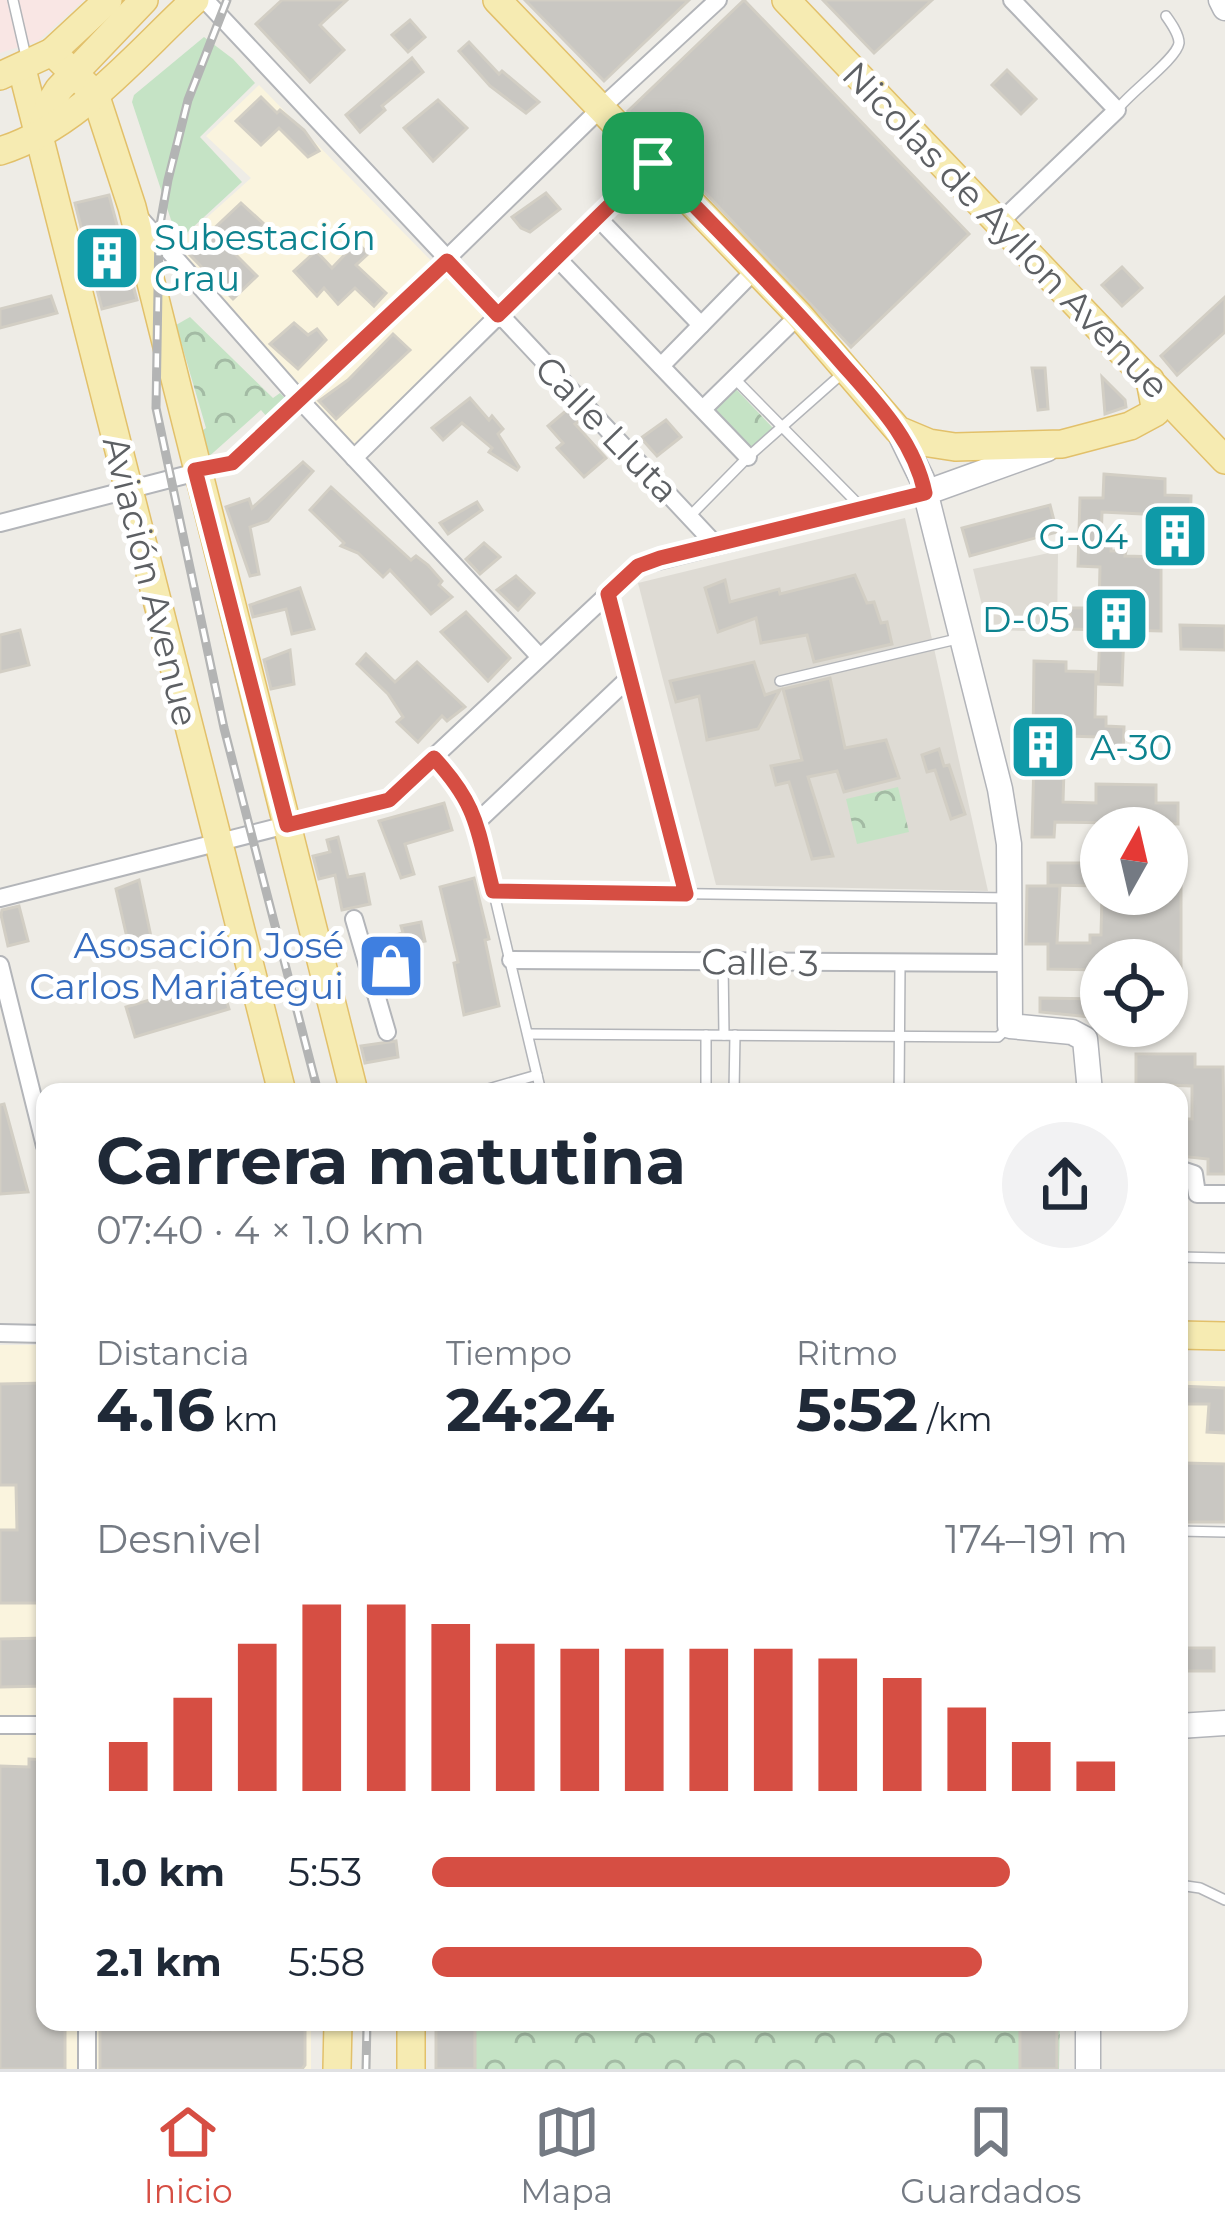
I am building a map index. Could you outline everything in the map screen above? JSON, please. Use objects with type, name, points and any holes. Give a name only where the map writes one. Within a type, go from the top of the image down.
[{"type":"main road","points":[[26,66],[108,0]]},
{"type":"main road","points":[[41,136],[50,105],[73,72],[144,0]]},
{"type":"main road","points":[[0,151],[41,136],[95,94],[195,0]]},
{"type":"main road","points":[[497,0],[800,315],[898,430],[955,447],[1062,444],[1130,426],[1156,412],[1150,380]]},
{"type":"main road","name":"Nicolas de Ayllon Avenue","points":[[786,0],[1225,460]]},
{"type":"main road","points":[[26,66],[73,72],[95,94]]},
{"type":"main road","name":"Aviación Avenue","points":[[26,66],[280,1083]]},
{"type":"main road","name":"Aviación Avenue","points":[[95,94],[132,207],[352,1083]]},
{"type":"main road","name":"Nicolas de Ayllon Avenue","points":[[1156,412],[1225,485]]},
{"type":"main road","points":[[1188,1335],[1225,1336]]},
{"type":"main road","points":[[337,2069],[338,2031]]},
{"type":"main road","points":[[411,2031],[411,2069]]},
{"type":"street","name":"Calle Lluta","points":[[205,0],[714,543]]},
{"type":"street","points":[[0,523],[232,463],[718,0]]},
{"type":"street","points":[[998,224],[1118,110],[1012,0]]},
{"type":"street","points":[[354,458],[653,163]]},
{"type":"street","points":[[132,207],[302,401],[539,656]]},
{"type":"street","points":[[598,218],[701,325]]},
{"type":"street","points":[[557,258],[748,457]]},
{"type":"street","points":[[661,366],[756,269]]},
{"type":"street","points":[[704,408],[800,315]]},
{"type":"street","points":[[898,430],[913,453],[925,493],[1000,789],[1009,844],[1010,1026],[1072,1032],[1085,1040],[1089,1083]]},
{"type":"street","points":[[0,898],[389,800],[638,566],[925,493],[1062,444]]},
{"type":"street","points":[[608,594],[686,894]]},
{"type":"street","points":[[477,822],[632,676]]},
{"type":"street","points":[[354,919],[388,1032]]},
{"type":"street","name":"Calle 3","points":[[511,960],[1010,963]]},
{"type":"street","points":[[0,965],[36,1110]]},
{"type":"street","points":[[1188,1172],[1194,1174],[1197,1194],[1225,1194]]},
{"type":"street","points":[[0,1333],[36,1334]]},
{"type":"street","points":[[1188,1725],[1225,1723]]},
{"type":"street","points":[[0,1725],[36,1725]]},
{"type":"street","points":[[87,2031],[87,2069]]},
{"type":"street","points":[[1088,2031],[1088,2069]]},
{"type":"lane","points":[[13,0],[26,66]]},
{"type":"lane","points":[[1118,110],[1178,46],[1179,38],[1166,16]]},
{"type":"lane","points":[[691,516],[748,457],[847,369]]},
{"type":"lane","points":[[734,378],[862,508]]},
{"type":"lane","points":[[780,681],[961,638]]},
{"type":"lane","points":[[434,758],[464,791],[477,822],[539,1083]]},
{"type":"lane","points":[[493,891],[1010,898]]},
{"type":"lane","points":[[723,961],[733,1083]]},
{"type":"lane","points":[[899,1083],[900,965]]},
{"type":"lane","points":[[528,1034],[998,1037],[1010,1026]]},
{"type":"lane","points":[[706,1035],[706,1083]]},
{"type":"lane","points":[[511,1083],[537,1076]]},
{"type":"lane","points":[[1188,1257],[1225,1258]]},
{"type":"lane","points":[[1188,1532],[1225,1532]]},
{"type":"lane","points":[[1188,1886],[1225,1900]]},
{"type":"shaded area","points":[[0,0],[84,0],[38,41],[0,53]]},
{"type":"shaded area","points":[[259,85],[494,325],[352,449],[173,248],[251,178],[206,136]]},
{"type":"shaded area","points":[[905,518],[988,891],[716,885],[638,583]]},
{"type":"shaded area","points":[[1058,551],[1057,632],[988,630],[973,569]]},
{"type":"shaded area","points":[[0,1345],[36,1345],[36,2031],[311,2031],[311,2069],[0,2069]]},
{"type":"shaded area","points":[[1188,1381],[1225,1381],[1225,1515],[1188,1514]]},
{"type":"green space","points":[[204,37],[255,83],[200,137],[242,182],[178,241],[132,102],[134,95]]},
{"type":"green space","points":[[190,317],[273,398],[280,393],[286,399],[267,417],[261,410],[205,460],[199,433],[206,428],[176,325]]},
{"type":"green space","points":[[733,386],[773,428],[750,450],[713,408]]},
{"type":"green space","points":[[898,787],[909,832],[857,844],[846,799]]},
{"type":"green space","points":[[435,2031],[1060,2031],[1059,2069],[435,2069]]},
{"type":"building","points":[[282,0],[347,0],[320,25],[344,50],[310,82],[256,24]]},
{"type":"building","points":[[525,0],[689,0],[604,81]]},
{"type":"building","points":[[744,0],[969,234],[851,347],[628,111]]},
{"type":"building","points":[[823,0],[932,0],[874,53]]},
{"type":"building","points":[[410,20],[425,37],[408,52],[392,35]]},
{"type":"building","points":[[469,42],[499,74],[502,71],[539,102],[526,113],[490,86],[459,51]]},
{"type":"building","points":[[412,58],[423,72],[382,106],[385,110],[360,132],[346,115]]},
{"type":"building","points":[[1007,70],[1036,99],[1021,114],[992,85]]},
{"type":"building","points":[[261,97],[304,130],[319,151],[308,157],[279,128],[261,145],[236,121]]},
{"type":"building","points":[[438,100],[467,128],[433,161],[404,128]]},
{"type":"building","points":[[546,193],[560,209],[530,232],[521,228],[512,217]]},
{"type":"building","name":"Subestación Grau","points":[[109,195],[137,300],[102,309],[75,203]]},
{"type":"building","points":[[241,203],[264,224],[234,253],[257,276],[233,299],[188,253]]},
{"type":"building","points":[[357,242],[368,254],[356,265],[386,293],[374,306],[355,288],[338,304],[324,288],[317,296],[294,271],[316,251],[332,268]]},
{"type":"building","points":[[1122,267],[1142,288],[1122,306],[1102,285]]},
{"type":"building","points":[[51,296],[57,313],[0,328],[0,309]]},
{"type":"building","points":[[1225,297],[1225,332],[1177,375],[1161,356]]},
{"type":"building","points":[[294,323],[308,335],[317,329],[326,340],[298,369],[270,344]]},
{"type":"building","points":[[393,334],[410,350],[336,419],[319,401],[348,380]]},
{"type":"building","points":[[1032,368],[1045,368],[1048,409],[1038,410]]},
{"type":"building","points":[[1102,377],[1125,400],[1126,407],[1105,414]]},
{"type":"building","points":[[470,398],[503,429],[498,434],[517,470],[489,452],[492,448],[462,423],[443,440],[432,428]]},
{"type":"building","points":[[568,409],[579,421],[575,424],[606,458],[584,477],[557,448],[563,443],[548,426]]},
{"type":"building","points":[[666,420],[681,437],[657,456],[641,438]]},
{"type":"building","points":[[303,462],[313,471],[268,521],[250,527],[259,574],[250,576],[226,507],[249,499],[252,508]]},
{"type":"building","points":[[1104,474],[1165,479],[1165,495],[1191,496],[1189,567],[1161,566],[1161,631],[1124,630],[1122,685],[1098,684],[1100,630],[1070,629],[1070,608],[1099,608],[1100,567],[1078,566],[1080,498],[1103,498]],"holes":[[[1102,512],[1162,515],[1160,557],[1125,556],[1126,551],[1111,551],[1111,544],[1101,544]]]},
{"type":"building","points":[[331,487],[411,560],[416,556],[428,565],[452,597],[431,614],[390,570],[383,577],[358,553],[341,546],[344,543],[310,510]]},
{"type":"building","points":[[477,502],[482,510],[448,534],[440,523]]},
{"type":"building","points":[[1050,505],[1057,532],[970,556],[962,528]]},
{"type":"building","points":[[484,543],[500,557],[480,574],[466,559]]},
{"type":"building","points":[[855,575],[867,603],[874,602],[881,623],[887,622],[892,644],[814,662],[807,635],[761,643],[756,618],[718,632],[705,588],[725,580],[730,602]]},
{"type":"building","points":[[516,576],[534,593],[518,610],[497,590]]},
{"type":"building","points":[[300,588],[314,629],[292,634],[286,609],[253,617],[250,605]]},
{"type":"building","points":[[466,612],[510,658],[488,681],[441,632]]},
{"type":"building","points":[[1180,625],[1225,626],[1225,650],[1181,649]]},
{"type":"building","points":[[20,630],[29,665],[0,672],[0,635]]},
{"type":"building","points":[[290,650],[294,684],[271,689],[264,660]]},
{"type":"building","points":[[366,654],[395,682],[417,662],[465,707],[447,721],[442,716],[418,742],[397,722],[403,717],[388,694],[357,664]]},
{"type":"building","points":[[1034,661],[1066,662],[1066,671],[1096,672],[1095,717],[1106,717],[1106,726],[1124,727],[1123,754],[1099,754],[1100,737],[1065,736],[1063,802],[1096,803],[1096,784],[1156,785],[1156,803],[1178,803],[1178,807],[1080,807],[1080,822],[1055,822],[1054,837],[1032,837],[1034,760],[1022,759],[1022,742],[1033,742]]},
{"type":"building","points":[[754,662],[765,695],[780,690],[758,729],[707,740],[699,696],[676,702],[670,681]]},
{"type":"building","points":[[830,678],[845,748],[886,740],[899,778],[844,792],[837,771],[808,777],[833,856],[812,859],[789,782],[776,785],[771,766],[802,760],[783,689]]},
{"type":"building","points":[[939,749],[965,814],[951,819],[935,770],[927,772],[922,755]]},
{"type":"building","points":[[444,803],[452,830],[405,844],[414,874],[401,878],[379,821]]},
{"type":"building","points":[[338,837],[348,877],[364,874],[370,904],[342,910],[335,875],[319,879],[313,856],[330,852],[327,840]]},
{"type":"building","points":[[1048,863],[1080,863],[1080,886],[1048,885]]},
{"type":"building","points":[[474,878],[499,1006],[464,1015],[454,963],[458,962],[440,887]]},
{"type":"building","points":[[139,880],[153,946],[130,951],[116,889]]},
{"type":"building","points":[[1027,886],[1060,886],[1057,943],[1080,943],[1080,970],[1048,969],[1048,944],[1026,944]]},
{"type":"building","points":[[19,906],[28,941],[8,946],[2,910]]},
{"type":"building","points":[[1101,915],[1181,915],[1181,939],[1090,939],[1090,935],[1101,935]]},
{"type":"building","name":"Asosación José Carlos Mariátegui","points":[[421,922],[425,941],[405,945],[417,990],[390,997],[374,941],[403,933],[401,926]]},
{"type":"building","points":[[220,979],[229,1009],[135,1037],[126,1007]]},
{"type":"building","points":[[1040,998],[1080,999],[1080,1016],[1040,1012]]},
{"type":"building","points":[[396,1041],[398,1057],[365,1063],[361,1046]]},
{"type":"building","points":[[1136,1054],[1195,1054],[1195,1067],[1223,1067],[1225,1174],[1208,1174],[1208,1159],[1188,1157],[1192,1086],[1136,1083]]},
{"type":"building","points":[[4,1104],[28,1192],[0,1194],[0,1105]]},
{"type":"building","points":[[36,1383],[36,1603],[0,1603],[0,1530],[17,1530],[16,1485],[0,1485],[0,1384]]},
{"type":"building","points":[[1188,1386],[1225,1388],[1225,1433],[1207,1432],[1209,1404],[1188,1404]]},
{"type":"building","points":[[1188,1463],[1225,1464],[1225,1522],[1188,1522]]},
{"type":"building","points":[[36,1638],[36,1686],[0,1687],[0,1639]]},
{"type":"building","points":[[1188,1648],[1214,1648],[1214,1671],[1188,1671]]},
{"type":"building","points":[[29,1759],[36,1759],[36,2031],[65,2031],[65,2069],[0,2069],[0,1766],[29,1767]]},
{"type":"building","points":[[100,2031],[305,2031],[302,2069],[100,2069]]},
{"type":"building","points":[[436,2031],[475,2031],[475,2069],[436,2069]]},
{"type":"building","points":[[1020,2031],[1057,2031],[1057,2069],[1020,2069]]},
{"type":"railway","points":[[227,0],[188,100],[159,230],[156,408],[224,728],[316,1083]]},
{"type":"railway","points":[[366,2069],[367,2031]]},
{"type":"place","name":"Subestación Grau","points":[[107,258]]},
{"type":"place","name":"G-04","points":[[1175,536]]},
{"type":"place","name":"D-05","points":[[1116,619]]},
{"type":"place","name":"A-30","points":[[1043,747]]},
{"type":"place","name":"Asosación José Carlos Mariátegui","points":[[391,966]]},
{"type":"route","points":[[653,163],[800,315],[898,430],[913,453],[925,493],[660,558],[638,566],[608,594],[686,894],[493,891],[477,822],[464,791],[434,758],[389,800],[287,825],[195,470],[232,463],[447,261],[498,315],[653,163]]}]
